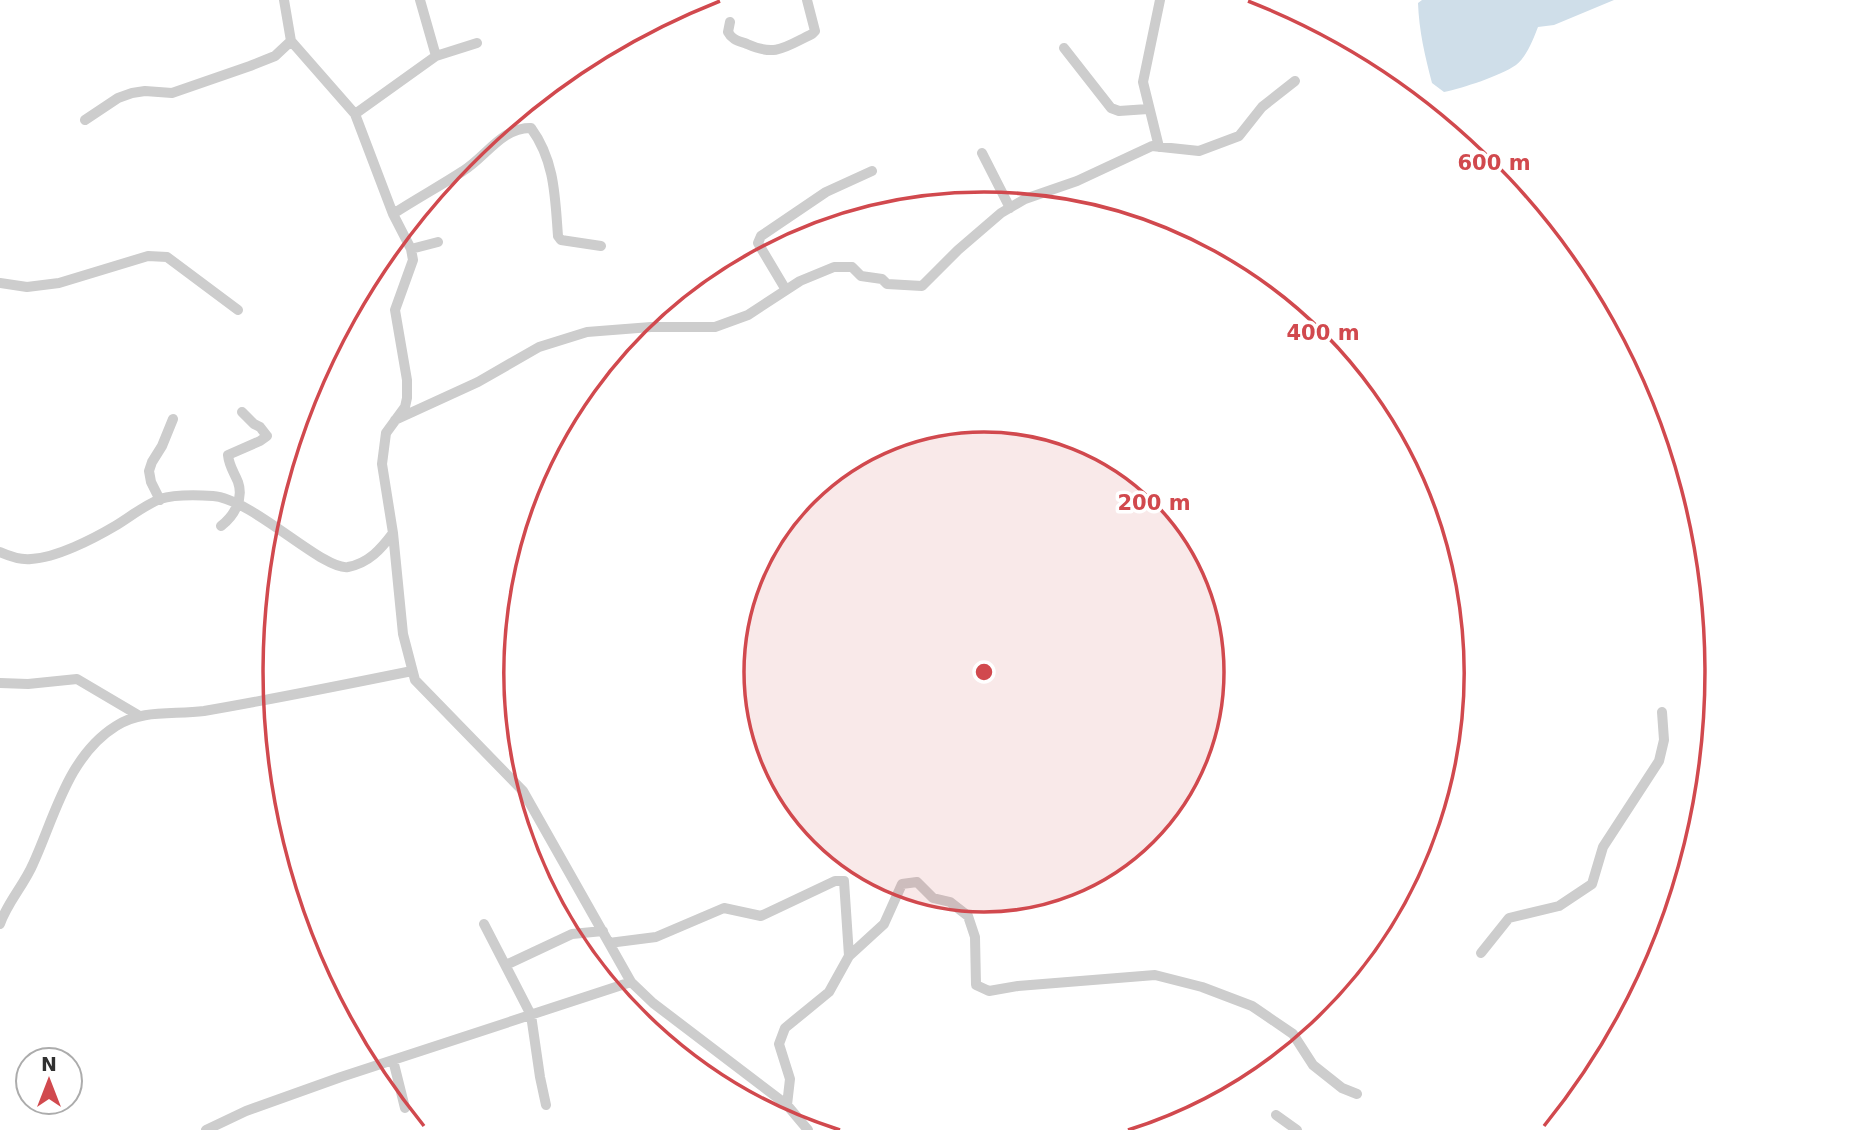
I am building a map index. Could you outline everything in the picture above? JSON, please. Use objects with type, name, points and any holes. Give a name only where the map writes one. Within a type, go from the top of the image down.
[{"type":"street","points":[[284,0],[291,41],[355,114],[393,215],[411,249],[413,260],[395,310],[407,380],[407,398],[405,407],[386,433],[382,464],[393,533],[403,634],[415,680],[523,791],[631,982],[653,1003],[787,1105],[808,1130]]},
{"type":"street","points":[[421,0],[436,56]]},
{"type":"street","points":[[730,22],[728,32],[731,38],[761,51],[775,51],[813,34],[815,24],[807,0]]},
{"type":"street","points":[[1159,147],[1143,82],[1160,0]]},
{"type":"street","points":[[85,120],[118,98],[145,91],[172,93],[275,56],[291,41]]},
{"type":"street","points":[[355,114],[436,56],[477,43]]},
{"type":"street","points":[[1064,48],[1111,108],[1119,111],[1148,109]]},
{"type":"street","points":[[395,421],[478,382],[539,347],[587,332],[651,327],[715,327],[748,315],[800,281],[834,267],[852,267],[860,276],[882,279],[887,284],[922,286],[958,250],[1025,199],[1077,181],[1152,146],[1199,151],[1239,136],[1262,107],[1295,81]]},
{"type":"street","points":[[393,215],[435,186],[464,171],[479,160],[491,146],[522,128],[531,128],[546,152],[555,191],[558,236],[561,240],[601,246]]},
{"type":"street","points":[[982,153],[1010,208]]},
{"type":"street","points":[[786,290],[758,243],[761,236],[826,192],[872,171]]},
{"type":"street","points":[[411,249],[438,242]]},
{"type":"street","points":[[0,283],[27,287],[59,284],[148,256],[167,257],[238,310]]},
{"type":"street","points":[[221,526],[237,509],[239,496],[238,484],[229,466],[228,455],[267,436],[260,426],[254,424],[242,412]]},
{"type":"street","points":[[160,500],[149,477],[149,471],[173,419]]},
{"type":"street","points":[[0,552],[31,559],[65,551],[160,500],[186,495],[213,496],[237,502],[335,565],[347,567],[376,555],[393,533]]},
{"type":"street","points":[[0,925],[33,866],[50,821],[87,750],[116,726],[138,715],[211,709],[412,671]]},
{"type":"street","points":[[0,682],[28,684],[77,679],[138,715]]},
{"type":"street","points":[[1481,953],[1509,918],[1559,906],[1592,884],[1603,847],[1659,761],[1664,740],[1662,712]]},
{"type":"street","points":[[609,943],[656,937],[724,908],[761,916],[835,881],[844,881],[849,956]]},
{"type":"street","points":[[787,1105],[790,1079],[779,1044],[785,1028],[829,992],[849,956],[884,924],[902,884],[917,882],[933,898],[950,902],[968,916],[975,937],[976,985],[989,991],[1018,986],[1155,975],[1202,987],[1252,1006],[1293,1034],[1313,1065],[1342,1088],[1357,1094]]},
{"type":"street","points":[[484,924],[531,1015],[547,1105]]},
{"type":"street","points":[[506,965],[572,934],[603,930]]},
{"type":"street","points":[[206,1130],[246,1111],[631,982]]},
{"type":"street","points":[[393,1060],[405,1108]]},
{"type":"street","points":[[1276,1115],[1297,1130]]},
{"type":"shaded area","points":[[1422,0],[1614,0],[1554,25],[1538,27],[1532,42],[1516,65],[1481,81],[1444,92],[1432,83],[1427,63],[1418,3]]}]
